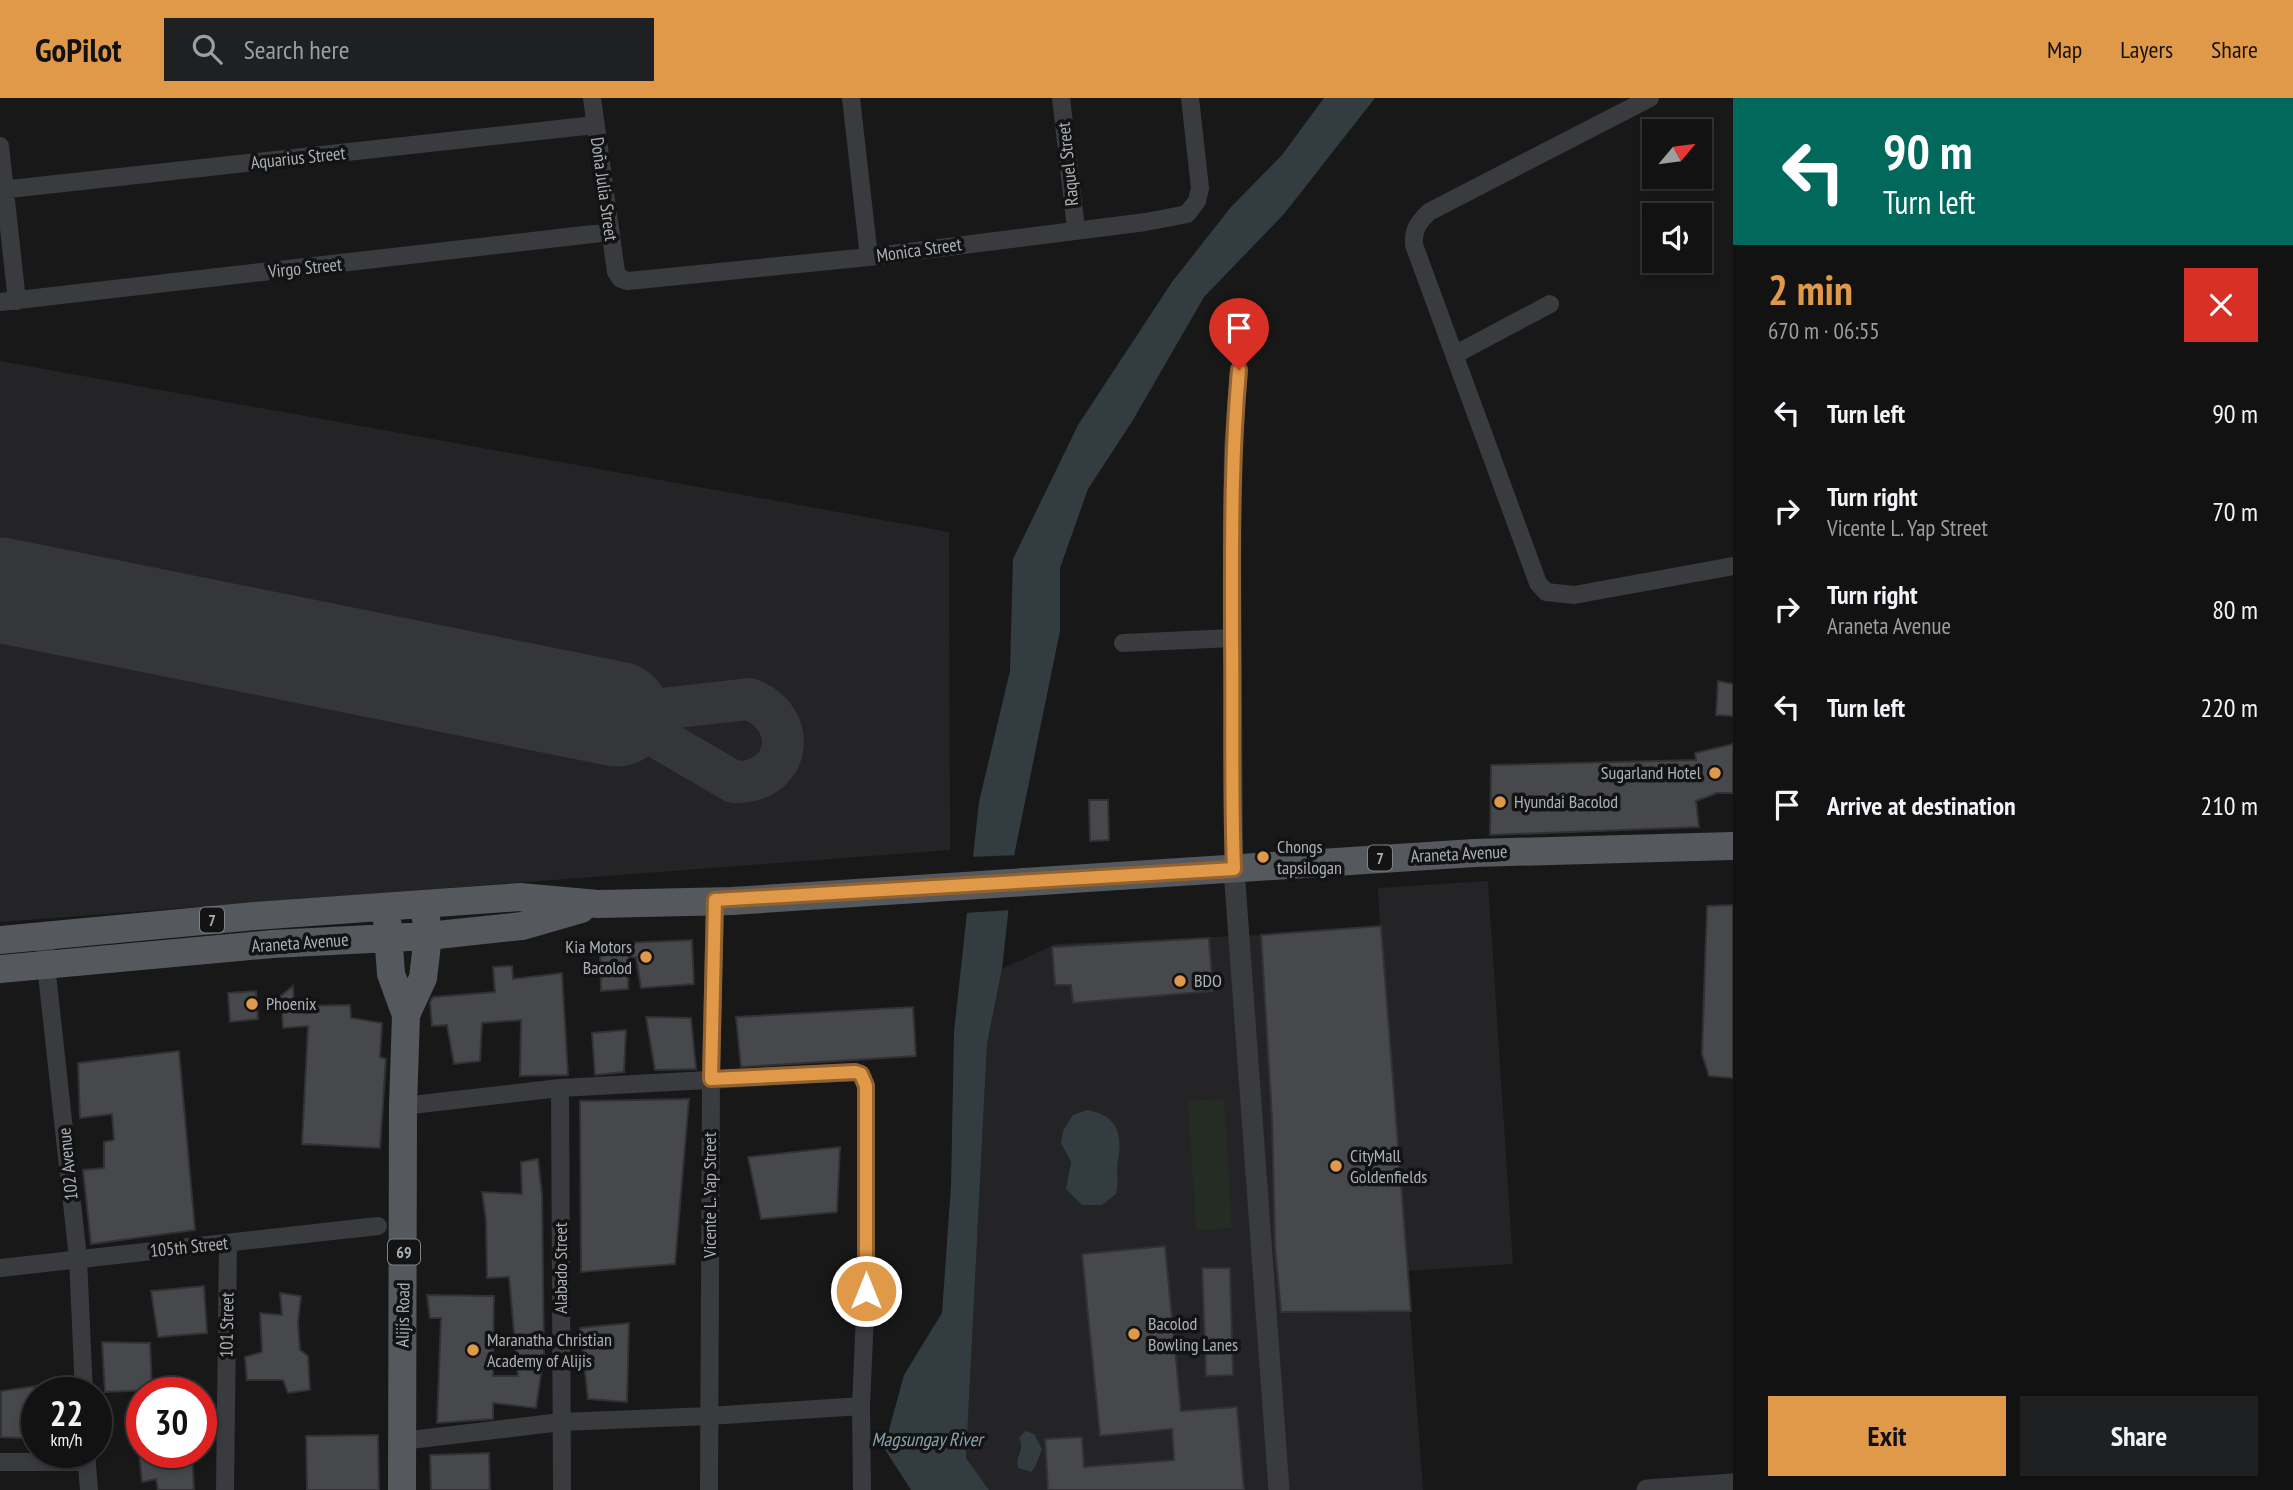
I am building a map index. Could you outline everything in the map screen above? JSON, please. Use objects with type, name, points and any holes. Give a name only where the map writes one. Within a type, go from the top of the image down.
[{"type":"main road","name":"Araneta Avenue","points":[[0,940],[520,897],[598,904],[715,900],[1485,852],[1733,846]]},
{"type":"main road","name":"Araneta Avenue","points":[[0,970],[273,943],[428,936],[522,926],[598,904]]},
{"type":"main road","name":"Alijis Road","points":[[406,1015],[423,978],[428,936],[425,905]]},
{"type":"main road","name":"Alijis Road","points":[[386,906],[391,974],[406,1015],[403,1106],[402,1490]]},
{"type":"street","name":"Doña Julia Street","points":[[592,98],[616,272],[621,279]]},
{"type":"street","points":[[851,98],[869,257]]},
{"type":"street","name":"Raquel Street","points":[[1061,98],[1076,229]]},
{"type":"street","name":"Monica Street","points":[[621,279],[628,281],[869,257],[1146,222],[1188,214],[1197,201],[1200,188],[1189,98]]},
{"type":"street","points":[[1650,98],[1429,212],[1417,223],[1413,234],[1414,245],[1538,583],[1546,593],[1574,595],[1733,566]]},
{"type":"street","name":"Aquarius Street","points":[[2,190],[595,125]]},
{"type":"street","points":[[0,146],[8,302]]},
{"type":"street","name":"Virgo Street","points":[[8,302],[610,232]]},
{"type":"street","points":[[1455,354],[1550,304]]},
{"type":"street","points":[[1239,370],[1233,448],[1234,869],[1279,1490]]},
{"type":"street","points":[[1123,643],[1232,638]]},
{"type":"street","name":"Vicente L. Yap Street","points":[[709,1490],[711,1079],[715,900]]},
{"type":"street","name":"102 Avenue","points":[[45,936],[79,1258],[83,1377]]},
{"type":"street","points":[[403,1106],[560,1088],[855,1072],[861,1074],[866,1086],[862,1490]]},
{"type":"street","name":"Alabado Street","points":[[560,1088],[562,1490]]},
{"type":"street","name":"105th Street","points":[[0,1268],[378,1226]]},
{"type":"street","name":"101 Street","points":[[225,1490],[228,1244]]},
{"type":"street","points":[[402,1441],[561,1422],[861,1406]]},
{"type":"street","points":[[0,1462],[21,1461]]},
{"type":"street","points":[[88,1468],[89,1490]]},
{"type":"street","points":[[1647,1490],[1733,1484]]},
{"type":"shaded area","points":[[0,361],[949,532],[950,850],[0,922]]},
{"type":"shaded area","points":[[1488,881],[1513,1264],[1407,1271],[1423,1490],[989,1490],[966,1458],[987,1044],[1002,969],[1056,944],[1261,935],[1380,926],[1378,888]]},
{"type":"shaded area","points":[[1224,1099],[1232,1228],[1196,1230],[1188,1101]]},
{"type":"water","name":"Magsungay River","points":[[1324,98],[1375,98],[1284,214],[1204,297],[1133,420],[1088,489],[1060,568],[1060,631],[1015,851],[1002,969],[987,1044],[966,1458],[989,1490],[911,1490],[884,1448],[904,1375],[942,1313],[951,1186],[954,1032],[979,802],[1010,671],[1013,559],[1078,425],[1172,282],[1231,207],[1282,155]]},
{"type":"water","points":[[1087,1110],[1105,1116],[1118,1133],[1116,1194],[1102,1205],[1082,1205],[1066,1189],[1071,1162],[1061,1143],[1063,1131],[1073,1115]]},
{"type":"water","points":[[1025,1431],[1034,1434],[1042,1449],[1031,1472],[1018,1468],[1021,1446],[1019,1438]]},
{"type":"pier","points":[[1018,855],[1012,910],[964,913],[970,857]]},
{"type":"building","name":"Sugarland Hotel","points":[[1718,681],[1733,684],[1733,716],[1716,715]]},
{"type":"building","points":[[1733,744],[1733,793],[1717,793],[1696,801],[1699,827],[1490,835],[1491,765],[1696,760],[1695,753]]},
{"type":"building","points":[[1089,800],[1108,800],[1109,840],[1090,841]]},
{"type":"building","points":[[1733,905],[1733,1078],[1709,1076],[1702,1054],[1707,906]]},
{"type":"building","name":"CityMall Goldenfields","points":[[1381,926],[1411,1311],[1281,1312],[1275,1247],[1272,1119],[1261,935]]},
{"type":"building","points":[[1209,938],[1213,991],[1073,1003],[1071,985],[1055,985],[1052,947]]},
{"type":"building","name":"Kia Motors Bacolod","points":[[692,940],[694,984],[641,988],[636,957],[629,957],[628,989],[601,991],[600,944]]},
{"type":"building","points":[[512,966],[513,979],[562,973],[568,1075],[520,1076],[521,1020],[482,1023],[480,1061],[454,1064],[447,1025],[432,1026],[430,1002],[433,997],[495,992],[493,967]]},
{"type":"building","points":[[293,986],[294,1006],[350,1005],[351,1018],[382,1023],[380,1057],[386,1059],[380,1148],[302,1144],[308,1026],[283,1028],[281,996]]},
{"type":"building","points":[[256,991],[258,1019],[230,1022],[228,993]]},
{"type":"building","points":[[913,1007],[916,1056],[741,1067],[736,1017]]},
{"type":"building","points":[[646,1017],[691,1018],[696,1069],[655,1070]]},
{"type":"building","points":[[626,1030],[624,1072],[595,1075],[592,1033]]},
{"type":"building","points":[[179,1051],[195,1230],[91,1244],[83,1170],[104,1168],[104,1142],[114,1140],[112,1114],[80,1118],[78,1063]]},
{"type":"building","points":[[689,1099],[675,1264],[581,1272],[580,1101]]},
{"type":"building","points":[[840,1147],[837,1212],[761,1219],[748,1157]]},
{"type":"building","points":[[538,1159],[542,1195],[544,1354],[536,1408],[493,1403],[493,1419],[437,1423],[441,1318],[430,1318],[427,1295],[494,1296],[493,1376],[518,1376],[509,1277],[487,1278],[486,1221],[482,1192],[522,1194],[521,1162]]},
{"type":"building","points":[[1165,1246],[1181,1411],[1237,1407],[1244,1490],[1048,1490],[1045,1439],[1082,1437],[1084,1467],[1174,1460],[1172,1429],[1100,1436],[1082,1254]]},
{"type":"building","points":[[1202,1268],[1230,1268],[1233,1375],[1206,1376]]},
{"type":"building","points":[[204,1286],[207,1333],[158,1337],[151,1291]]},
{"type":"building","points":[[280,1293],[301,1296],[298,1322],[300,1350],[308,1356],[310,1390],[288,1393],[283,1380],[247,1380],[245,1357],[262,1352],[260,1313],[282,1315]]},
{"type":"building","points":[[629,1323],[627,1402],[588,1399],[580,1328]]},
{"type":"building","points":[[102,1342],[150,1343],[151,1377],[126,1377],[126,1391],[112,1392],[112,1377],[104,1377]]},
{"type":"building","points":[[21,1388],[21,1438],[1,1437],[1,1391]]},
{"type":"building","points":[[378,1435],[379,1490],[307,1490],[306,1436]]},
{"type":"building","points":[[489,1453],[490,1490],[431,1490],[430,1455]]},
{"type":"building","points":[[141,1468],[193,1468],[194,1490],[158,1490],[156,1479],[142,1482]]},
{"type":"taxiway","points":[[749,699],[766,708],[777,720],[782,734],[778,762],[768,773],[753,780],[734,782],[617,714],[749,699]]},
{"type":"runway","points":[[0,590],[617,714]]},
{"type":"place","name":"Sugarland Hotel","points":[[1715,773]]},
{"type":"place","name":"Hyundai Bacolod","points":[[1500,802]]},
{"type":"place","name":"Chongs tapsilogan","points":[[1263,857]]},
{"type":"place","name":"Kia Motors Bacolod","points":[[646,957]]},
{"type":"place","name":"BDO","points":[[1180,981]]},
{"type":"place","name":"Phoenix","points":[[252,1004]]},
{"type":"place","name":"CityMall Goldenfields","points":[[1336,1166]]},
{"type":"place","name":"Bacolod Bowling Lanes","points":[[1134,1334]]},
{"type":"place","name":"Maranatha Christian Academy of Alijis","points":[[473,1350]]},
{"type":"route","points":[[866,1291],[864,1079],[861,1074],[855,1072],[711,1079],[715,900],[1234,869],[1232,528],[1233,448],[1239,370]]}]
